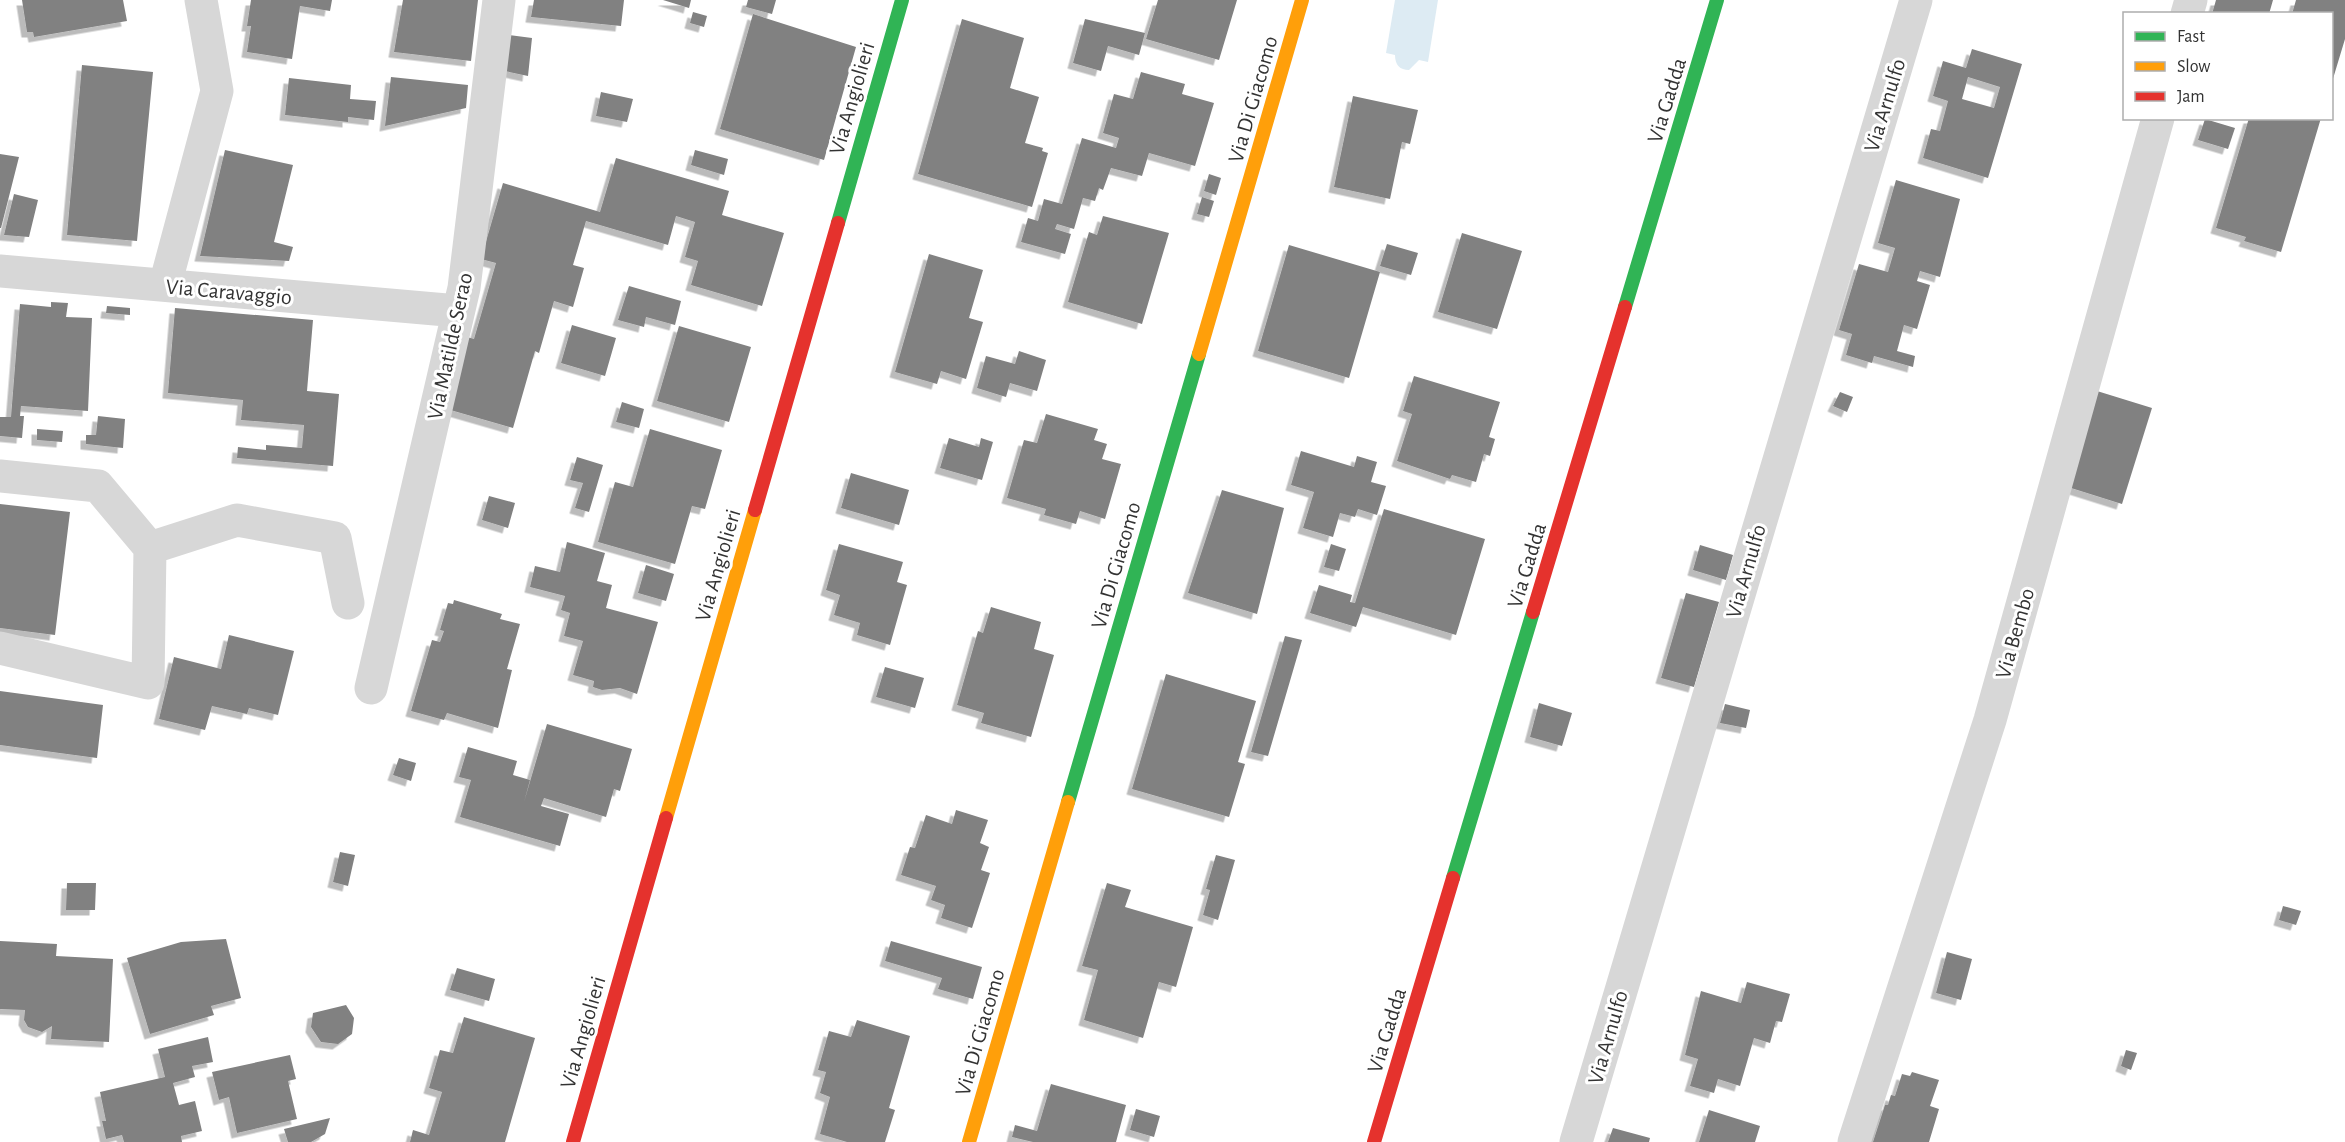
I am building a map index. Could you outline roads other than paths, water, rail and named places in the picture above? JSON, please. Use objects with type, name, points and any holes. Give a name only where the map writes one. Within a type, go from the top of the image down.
[{"type":"street","points":[[165,285],[217,91],[201,0]]},
{"type":"street","name":"Via Matilde Serao","points":[[371,688],[465,280],[499,0]]},
{"type":"street","name":"Via Angiolieri","points":[[573,1142],[902,0]]},
{"type":"street","name":"Via Di Giacomo","points":[[969,1142],[1302,0]]},
{"type":"street","name":"Via Gadda","points":[[1374,1142],[1717,0]]},
{"type":"street","name":"Via Arnulfo","points":[[1576,1142],[1916,0]]},
{"type":"street","name":"Via Bembo","points":[[1854,1142],[1990,720],[2157,120]]},
{"type":"street","name":"Via Caravaggio","points":[[0,271],[458,311]]},
{"type":"street","points":[[0,476],[98,486],[150,548],[148,683],[0,648]]},
{"type":"street","points":[[150,548],[237,520],[335,538],[348,603]]}]
